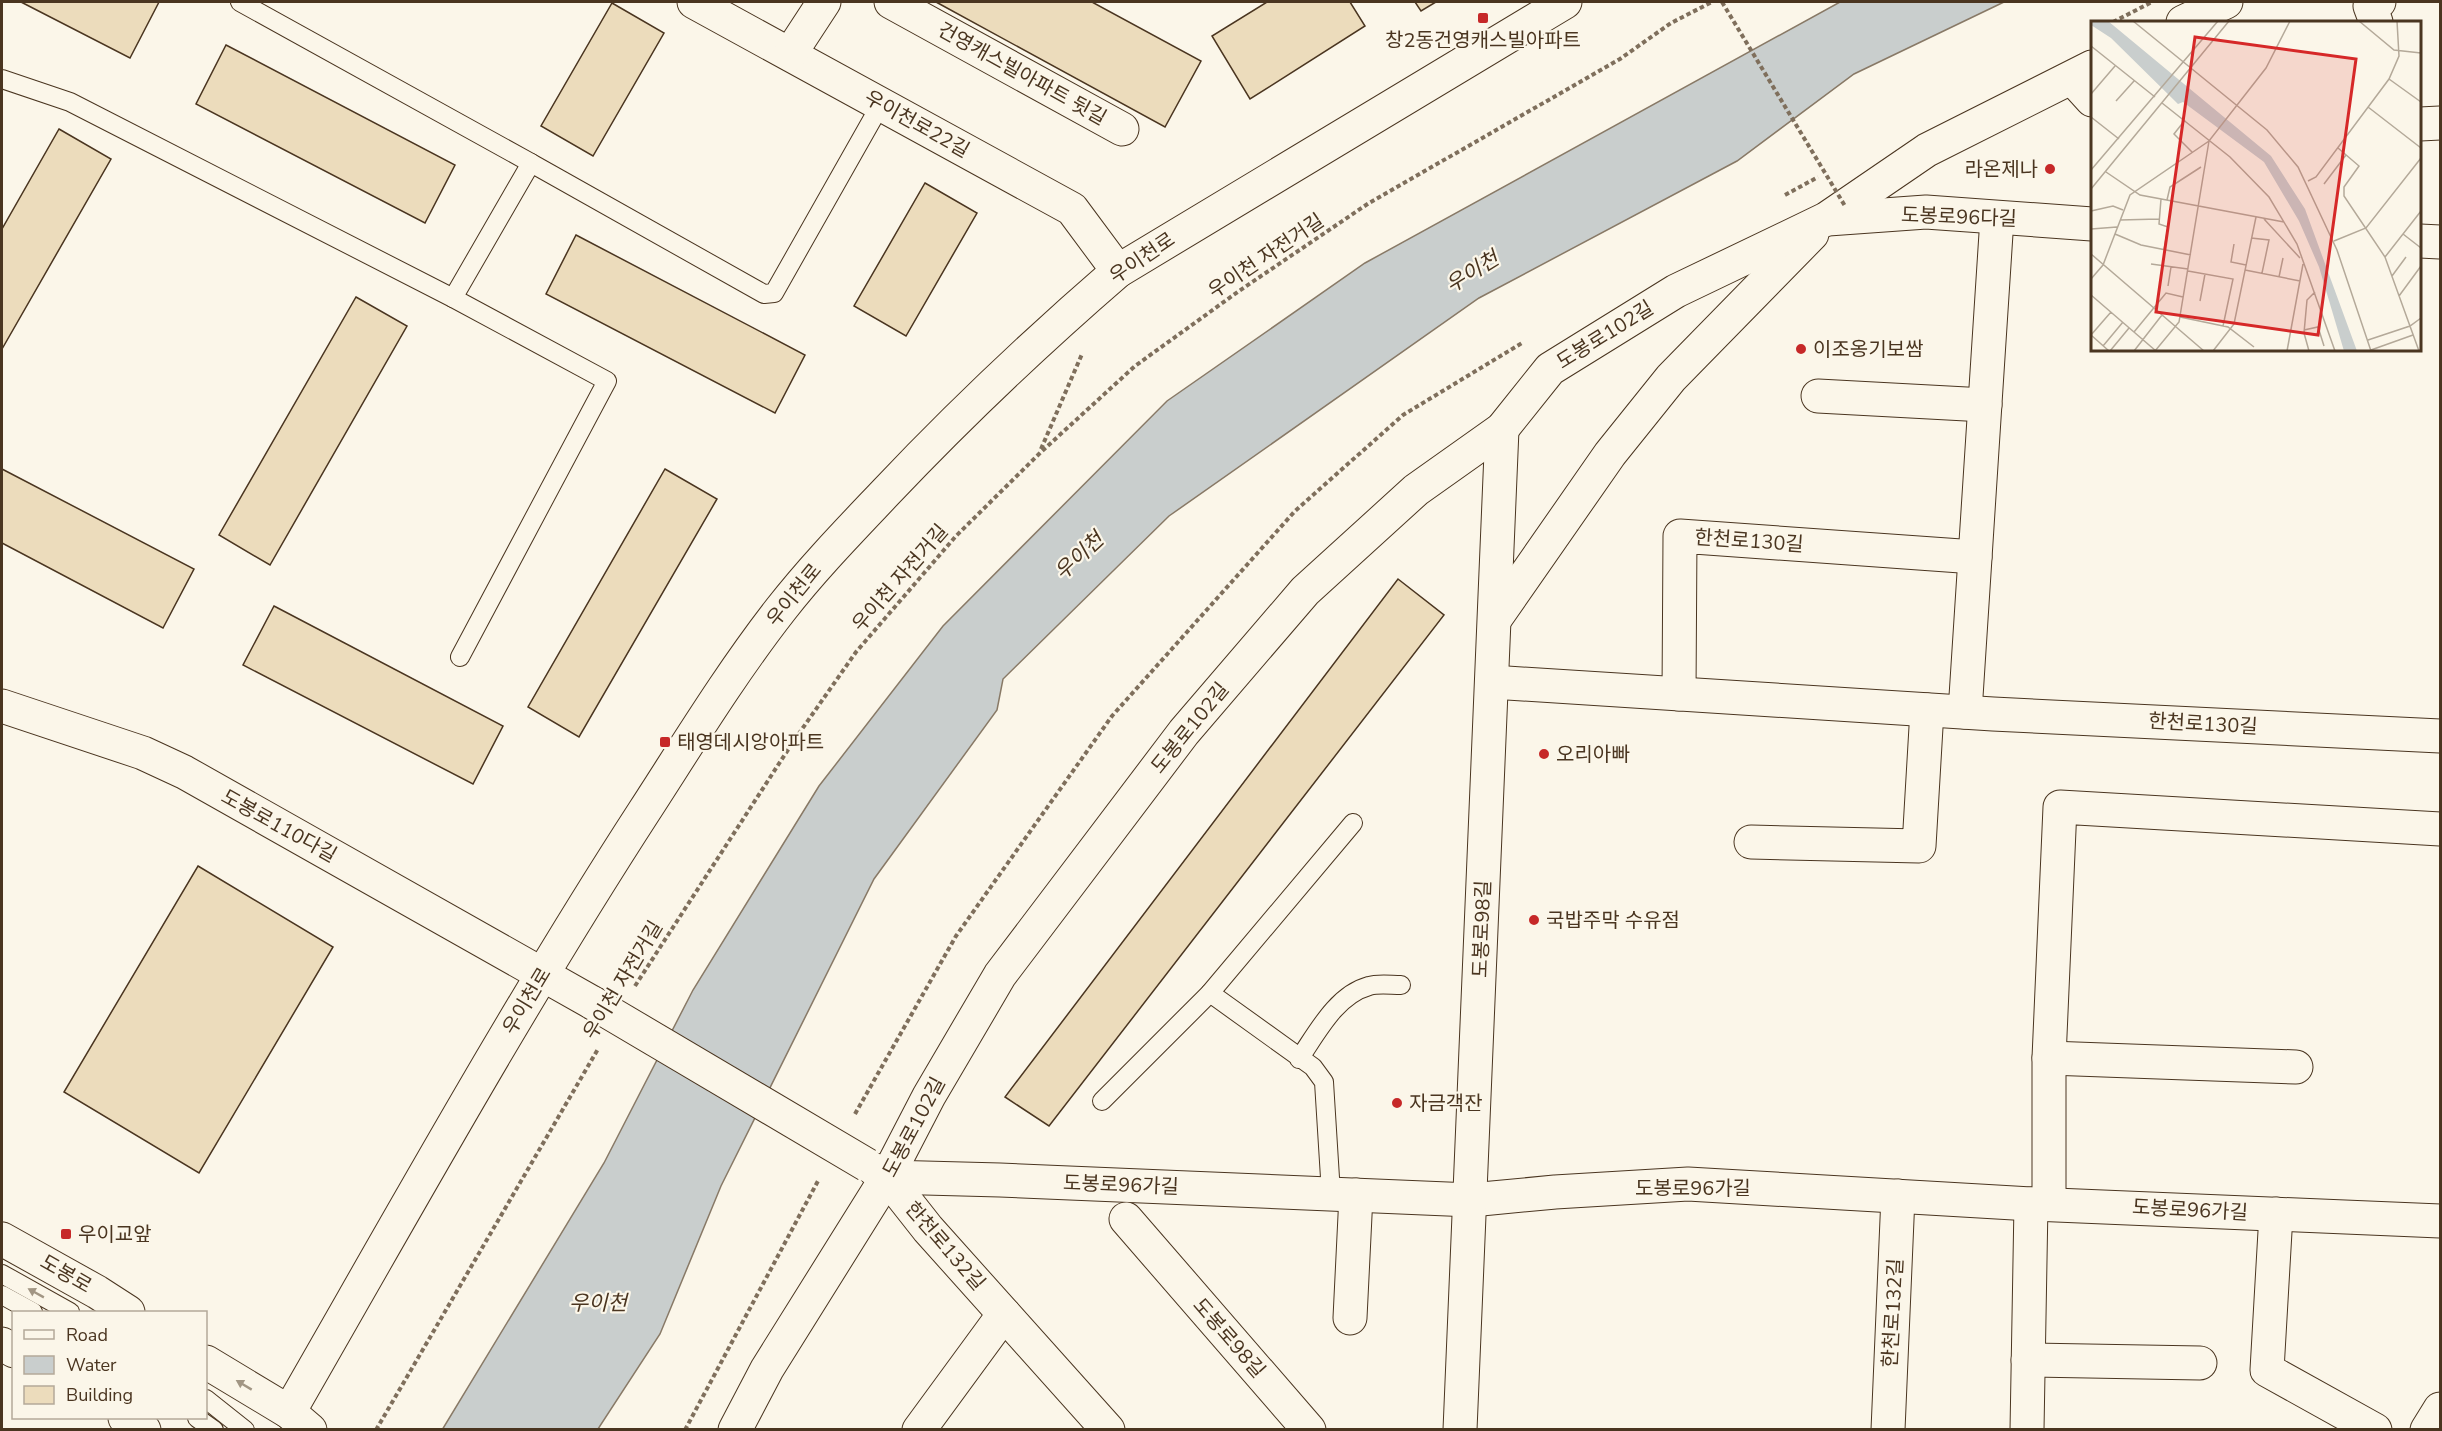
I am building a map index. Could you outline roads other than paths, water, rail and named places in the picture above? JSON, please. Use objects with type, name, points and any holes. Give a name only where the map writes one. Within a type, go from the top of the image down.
[{"type":"street","name":"우이천로22길","points":[[694,2],[1072,209],[1118,271]]},
{"type":"street","points":[[790,54],[824,2]]},
{"type":"street","name":"건영캐스빌아파트 뒷길","points":[[891,2],[1122,129]]},
{"type":"street","name":"우이천로","points":[[292,1424],[437,1151],[543,974],[722,688],[782,607],[838,543],[934,441],[1060,320],[1118,271],[1565,2]]},
{"type":"street","points":[[2185,21],[2226,2]]},
{"type":"street","name":"도봉로102길","points":[[745,1426],[768,1370],[877,1171],[929,1096],[1000,975],[1184,732],[1305,591],[1416,490],[1502,429],[1550,369],[1676,291],[1835,213],[1927,150],[2086,82]]},
{"type":"street","points":[[2421,124],[2440,123]]},
{"type":"street","name":"도봉로96다길","points":[[1835,213],[1926,212],[2091,224]]},
{"type":"street","name":"도봉로102길","points":[[1495,618],[1610,454],[1671,378],[1835,213]]},
{"type":"street","points":[[1965,712],[1997,218]]},
{"type":"street","points":[[2421,241],[2440,243]]},
{"type":"street","points":[[1818,396],[1985,405]]},
{"type":"street","name":"도봉로98길","points":[[1460,1430],[1502,429]]},
{"type":"street","name":"한천로130길","points":[[1678,694],[1680,536],[1975,557]]},
{"type":"street","name":"한천로130길","points":[[1492,682],[1927,710],[2440,736]]},
{"type":"street","name":"도봉로110다길","points":[[2,706],[143,753],[184,772],[543,974],[877,1171]]},
{"type":"street","points":[[1751,842],[1919,846],[1927,710]]},
{"type":"street","points":[[2027,1430],[2028,1360],[2049,1058],[2060,807],[2440,830]]},
{"type":"street","points":[[2049,1058],[2296,1067]]},
{"type":"street","name":"도봉로96가길","points":[[877,1171],[1471,1200],[1554,1192],[1688,1184],[2040,1204],[2440,1221]]},
{"type":"street","name":"한천로132길","points":[[877,1171],[1108,1430]]},
{"type":"street","points":[[1343,1195],[1350,1318]]},
{"type":"street","name":"한천로132길","points":[[1888,1430],[1898,1196]]},
{"type":"street","name":"도봉로96가길","points":[[2276,1214],[2267,1370],[2374,1430]]},
{"type":"street","name":"도봉로98길","points":[[1126,1220],[1309,1430]]},
{"type":"street","name":"도봉로","points":[[2,1239],[126,1311]]},
{"type":"street","points":[[919,1430],[1004,1314]]},
{"type":"street","points":[[2028,1360],[2200,1363]]},
{"type":"street","points":[[207,1363],[292,1424]]},
{"type":"street","points":[[2427,1430],[2440,1408]]},
{"type":"street","points":[[128,1419],[144,1430]]},
{"type":"lane","points":[[240,2],[531,162],[764,294],[774,293],[881,104]]},
{"type":"lane","points":[[2,79],[70,102],[453,298],[607,381],[460,657]]},
{"type":"lane","points":[[453,298],[531,162]]},
{"type":"lane","points":[[1102,1101],[1210,993],[1353,823]]},
{"type":"lane","points":[[1299,1059],[1329,1016],[1352,993],[1370,985],[1401,985]]},
{"type":"lane","points":[[1210,993],[1313,1067],[1324,1082],[1343,1195]]},
{"type":"lane","points":[[2,1274],[68,1311]]},
{"type":"lane","points":[[2,1295],[31,1311]]},
{"type":"lane","points":[[207,1399],[245,1430]]},
{"type":"lane","points":[[198,1419],[214,1430]]},
{"type":"water","name":"우이천","points":[[1840,2],[2004,2],[1854,74],[1737,161],[1479,298],[1169,516],[1003,679],[997,710],[874,879],[721,1186],[660,1334],[598,1429],[442,1430],[604,1163],[693,990],[819,786],[943,626],[1167,401],[1365,263]]},
{"type":"place","name":"창2동건영캐스빌아파트","points":[[1483,18]]},
{"type":"place","name":"라온제나","points":[[2050,169]]},
{"type":"place","name":"이조옹기보쌈","points":[[1801,349]]},
{"type":"place","name":"태영데시앙아파트","points":[[665,742]]},
{"type":"place","name":"오리아빠","points":[[1544,754]]},
{"type":"place","name":"국밥주막 수유점","points":[[1534,920]]},
{"type":"place","name":"자금객잔","points":[[1397,1103]]},
{"type":"place","name":"우이교앞","points":[[66,1234]]}]
